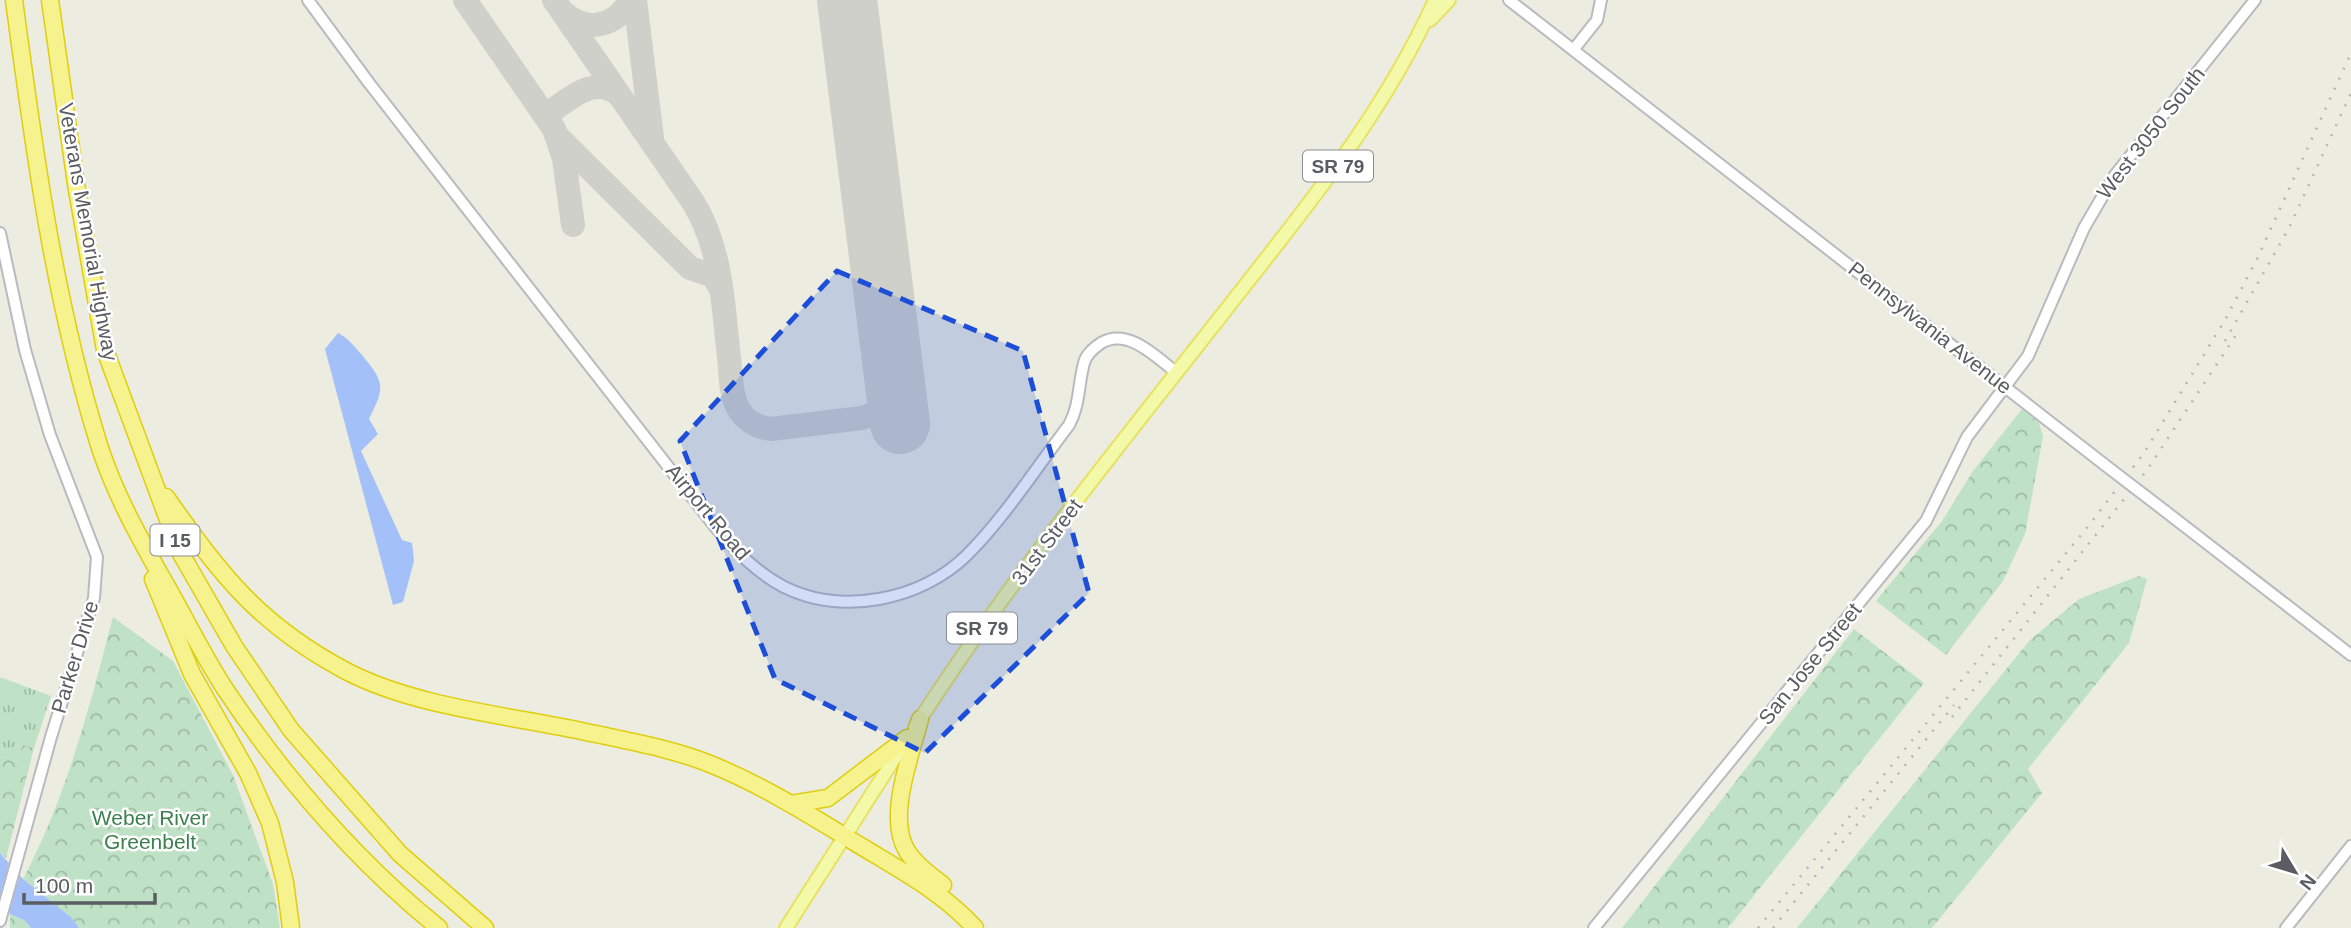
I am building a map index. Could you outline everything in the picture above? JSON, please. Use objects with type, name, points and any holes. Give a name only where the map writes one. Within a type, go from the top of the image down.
[{"type":"highway","name":"Veterans Memorial Highway","points":[[14,0],[38,186],[71,342],[100,446],[123,509],[224,687],[270,752],[367,863],[439,928]]},
{"type":"highway","name":"Veterans Memorial Highway","points":[[50,0],[76,184],[105,350],[180,552],[234,646],[291,730],[400,854],[485,928]]},
{"type":"highway","points":[[154,481],[223,576],[249,604],[306,647],[349,673],[419,698],[593,733],[714,765],[790,804],[929,886],[975,928]]},
{"type":"highway","points":[[123,509],[192,674],[248,773],[270,823],[285,882],[291,928]]},
{"type":"highway","points":[[920,719],[901,797],[899,834],[914,860],[956,897],[982,928]]},
{"type":"highway","points":[[790,804],[828,798],[907,738]]},
{"type":"main road","points":[[1426,0],[1426,21]]},
{"type":"main road","name":"SR 79","points":[[1426,21],[1435,0]]},
{"type":"main road","points":[[1426,21],[1449,0]]},
{"type":"main road","name":"31st Street","points":[[786,928],[907,738],[1039,551],[1365,129],[1426,21]]},
{"type":"street","name":"Airport Road","points":[[309,0],[369,83],[716,528],[761,572],[786,587],[817,598],[849,601],[882,599],[920,587],[967,555],[1069,425],[1078,408],[1085,359],[1094,348],[1107,340],[1123,338],[1146,349],[1177,373]]},
{"type":"street","name":"Pennsylvania Avenue","points":[[1509,0],[2351,655]]},
{"type":"street","points":[[1574,49],[1597,20],[1601,0]]},
{"type":"street","name":"West 3050 South","points":[[2006,387],[2028,356],[2098,200],[2115,175],[2256,0]]},
{"type":"street","name":"Parker Drive","points":[[0,233],[29,362],[51,435],[97,557],[94,598],[0,921]]},
{"type":"street","name":"San Jose Street","points":[[1594,928],[1926,521],[1967,437],[2006,387]]},
{"type":"street","points":[[2286,928],[2351,846]]},
{"type":"highlighted area","points":[[837,271],[1023,351],[1089,593],[925,753],[775,679],[680,441]]},
{"type":"green space","points":[[2022,409],[2039,423],[2043,436],[2025,534],[2003,581],[1946,655],[1876,601],[1942,521],[1973,471]]},
{"type":"green space","points":[[2139,576],[2147,579],[2129,643],[2028,769],[2042,793],[1932,928],[1797,928],[2029,641],[2079,599]]},
{"type":"green space","name":"Weber River Greenbelt","points":[[113,617],[173,661],[233,775],[273,884],[280,928],[79,928],[72,918],[23,879],[64,784],[86,718]]},
{"type":"green space","points":[[1854,629],[1924,683],[1728,928],[1622,928]]},
{"type":"green space","points":[[0,677],[51,696],[34,748],[23,745],[16,762],[0,757]]},
{"type":"green space","points":[[23,745],[34,748],[6,858],[0,853],[0,757],[16,762]]},
{"type":"green space","points":[[10,914],[24,920],[31,928],[10,928]]},
{"type":"water","points":[[338,333],[356,348],[379,379],[380,392],[369,419],[378,434],[361,451],[402,540],[412,543],[414,561],[403,602],[393,605],[325,349]]},
{"type":"water","points":[[0,853],[23,879],[72,918],[79,928],[31,928],[24,920],[10,914],[0,893]]},
{"type":"taxiway","points":[[465,0],[554,129],[564,159],[573,225]]},
{"type":"taxiway","points":[[554,0],[703,220],[720,277],[733,395],[743,415],[755,424],[771,429],[862,418],[876,411],[886,401],[894,372]]},
{"type":"taxiway","points":[[564,13],[582,23],[600,24],[617,16],[630,0]]},
{"type":"taxiway","points":[[635,0],[652,138]]},
{"type":"taxiway","points":[[546,115],[582,91],[592,88],[611,89],[620,96]]},
{"type":"taxiway","points":[[558,137],[690,268],[713,276],[721,289]]},
{"type":"runway","points":[[847,0],[900,424]]},
{"type":"railway","points":[[1758,928],[2090,524],[2144,453],[2225,320],[2257,259],[2351,53]]},
{"type":"railway","points":[[2225,341],[2289,228],[2351,93]]},
{"type":"railway","points":[[1952,717],[2147,470],[2236,335]]},
{"type":"railway","points":[[1773,928],[1954,705]]}]
